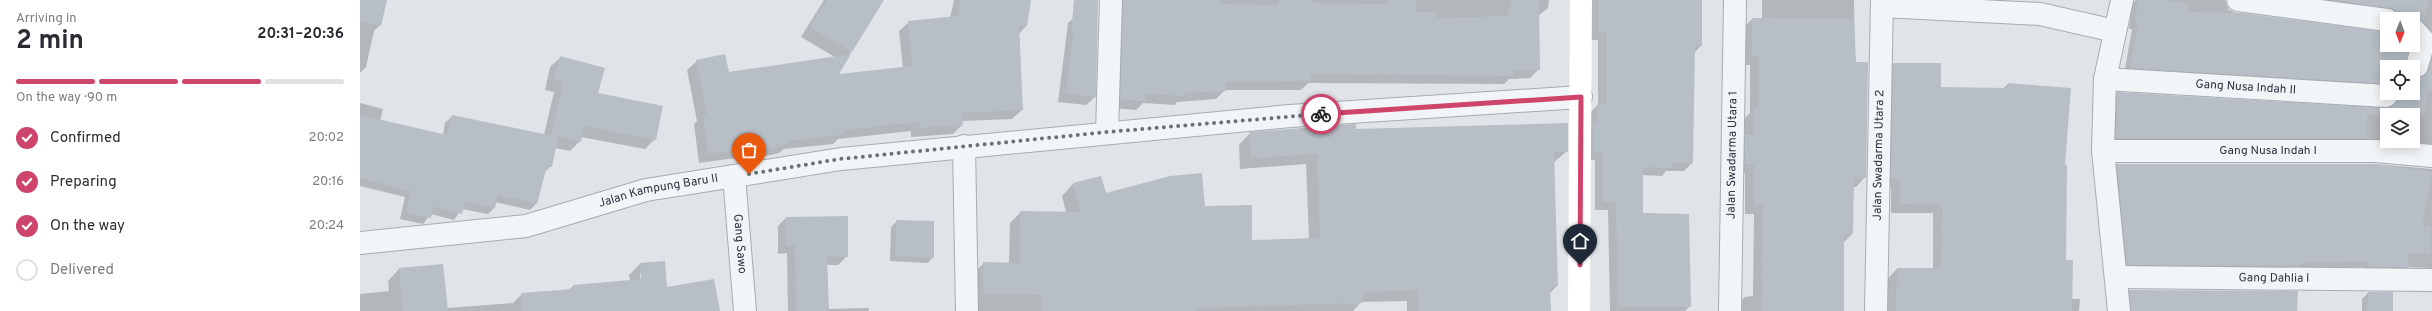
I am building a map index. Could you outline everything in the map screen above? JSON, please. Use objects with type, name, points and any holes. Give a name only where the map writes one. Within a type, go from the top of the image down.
[{"type":"main road","points":[[1579,311],[1581,0]]},
{"type":"street","points":[[1107,132],[1111,0]]},
{"type":"street","name":"Jalan Swadarma Utara 1","points":[[1730,311],[1735,0]]},
{"type":"street","points":[[2119,311],[2117,277],[2103,151],[2105,79],[2122,0]]},
{"type":"street","points":[[2238,0],[2380,19]]},
{"type":"street","points":[[1882,3],[2040,7],[2115,31]]},
{"type":"street","name":"Jalan Swadarma Utara 2","points":[[1876,311],[1882,3]]},
{"type":"street","points":[[2418,60],[2423,37]]},
{"type":"street","name":"Gang Nusa Indah II","points":[[2105,79],[2380,96]]},
{"type":"street","name":"Jalan Kampung Baru II","points":[[360,243],[526,226],[646,190],[840,159],[1107,132],[1290,116],[1581,97]]},
{"type":"street","points":[[964,146],[967,311]]},
{"type":"street","name":"Gang Nusa Indah I","points":[[2103,151],[2376,151],[2432,156]]},
{"type":"street","name":"Gang Sawo","points":[[734,176],[745,311]]},
{"type":"street","name":"Gang Dahlia I","points":[[2117,277],[2432,280]]},
{"type":"path","points":[[2345,278],[2376,151]]},
{"type":"building","points":[[360,0],[387,0],[381,26],[360,21]]},
{"type":"building","points":[[827,0],[884,0],[852,52],[810,27]]},
{"type":"building","points":[[961,0],[1031,0],[1027,26],[1019,25],[1023,110],[962,113],[963,125],[920,128],[920,122],[843,130],[843,135],[789,141],[790,144],[753,152],[752,148],[708,154],[703,114],[707,115],[696,60],[725,54],[729,72],[851,54],[839,74],[912,66],[908,21],[957,16]]},
{"type":"building","points":[[1074,0],[1098,0],[1096,97],[1066,93],[1073,34],[1071,34]]},
{"type":"building","points":[[1123,0],[1220,0],[1220,4],[1278,5],[1279,0],[1312,0],[1312,3],[1389,4],[1389,0],[1416,0],[1416,12],[1436,12],[1436,18],[1508,16],[1511,0],[1539,0],[1540,70],[1514,70],[1514,76],[1311,74],[1311,81],[1226,82],[1226,91],[1185,93],[1185,96],[1147,94],[1146,101],[1120,99]]},
{"type":"building","points":[[1598,0],[1702,0],[1702,46],[1695,46],[1693,163],[1671,163],[1671,168],[1643,167],[1643,213],[1689,214],[1691,307],[1618,307],[1616,202],[1603,202],[1603,152],[1593,152],[1593,122],[1597,122],[1597,104],[1606,104],[1606,32],[1598,32]]},
{"type":"building","points":[[2138,0],[2161,0],[2189,4],[2188,12],[2241,13],[2380,31],[2380,52],[2408,52],[2407,60],[2380,60],[2380,84],[2130,68],[2138,23],[2135,22]]},
{"type":"building","points":[[2332,0],[2428,0],[2424,23],[2420,20],[2420,12],[2396,12],[2395,10]]},
{"type":"building","points":[[1752,18],[1854,19],[1856,62],[1868,62],[1866,178],[1854,178],[1853,234],[1844,234],[1844,311],[1762,311],[1763,205],[1754,205],[1754,164],[1745,164],[1745,135],[1754,135],[1754,107],[1759,107],[1759,56],[1752,56]]},
{"type":"building","points":[[560,56],[605,68],[598,93],[663,106],[656,140],[584,126],[581,142],[551,135],[563,83],[554,80]]},
{"type":"building","points":[[2432,59],[2432,90],[2429,90],[2424,115],[2420,115],[2420,108],[2386,108],[2396,103],[2397,100],[2420,100],[2420,78],[2426,75]]},
{"type":"building","points":[[1893,63],[1941,63],[1941,87],[2007,88],[2008,83],[2071,88],[2065,165],[2067,165],[2066,260],[2073,260],[2072,311],[1896,311],[1897,268],[1941,268],[1942,205],[1900,204],[1900,178],[1891,178]]},
{"type":"building","points":[[2117,92],[2386,108],[2380,108],[2380,115],[2367,115],[2367,138],[2116,138]]},
{"type":"building","points":[[360,115],[447,135],[452,115],[558,137],[552,167],[547,166],[537,204],[498,195],[495,208],[465,202],[462,214],[433,207],[431,218],[406,212],[411,191],[360,178]]},
{"type":"building","points":[[1568,123],[1568,152],[1554,152],[1558,286],[1550,286],[1551,311],[1419,311],[1418,290],[1362,292],[1362,303],[1197,308],[1197,311],[1041,311],[1042,295],[983,294],[983,262],[1020,263],[1020,211],[1080,212],[1073,183],[1101,176],[1106,193],[1170,176],[1202,173],[1205,206],[1252,205],[1252,240],[1320,238],[1317,154],[1251,158],[1250,132],[1356,124],[1356,129]]},
{"type":"building","points":[[2117,164],[2375,164],[2432,172],[2422,227],[2431,227],[2431,253],[2408,253],[2409,267],[2369,267],[2369,261],[2299,263],[2299,266],[2127,265]]},
{"type":"building","points":[[848,216],[848,257],[827,257],[829,311],[796,311],[795,245],[786,246],[786,217]]},
{"type":"building","points":[[896,220],[934,221],[934,258],[895,256]]},
{"type":"building","points":[[665,261],[667,287],[714,279],[720,311],[522,311],[521,293],[573,289],[573,285],[641,279],[640,263]]},
{"type":"building","points":[[443,264],[448,311],[403,311],[399,268]]},
{"type":"building","points":[[2129,290],[2298,291],[2297,311],[2131,311]]},
{"type":"building","points":[[2368,292],[2393,292],[2393,311],[2367,311]]},
{"type":"way so far","points":[[749,174],[840,159],[1107,132],[1321,114]]},
{"type":"route","points":[[1321,114],[1581,97],[1580,265]]}]
